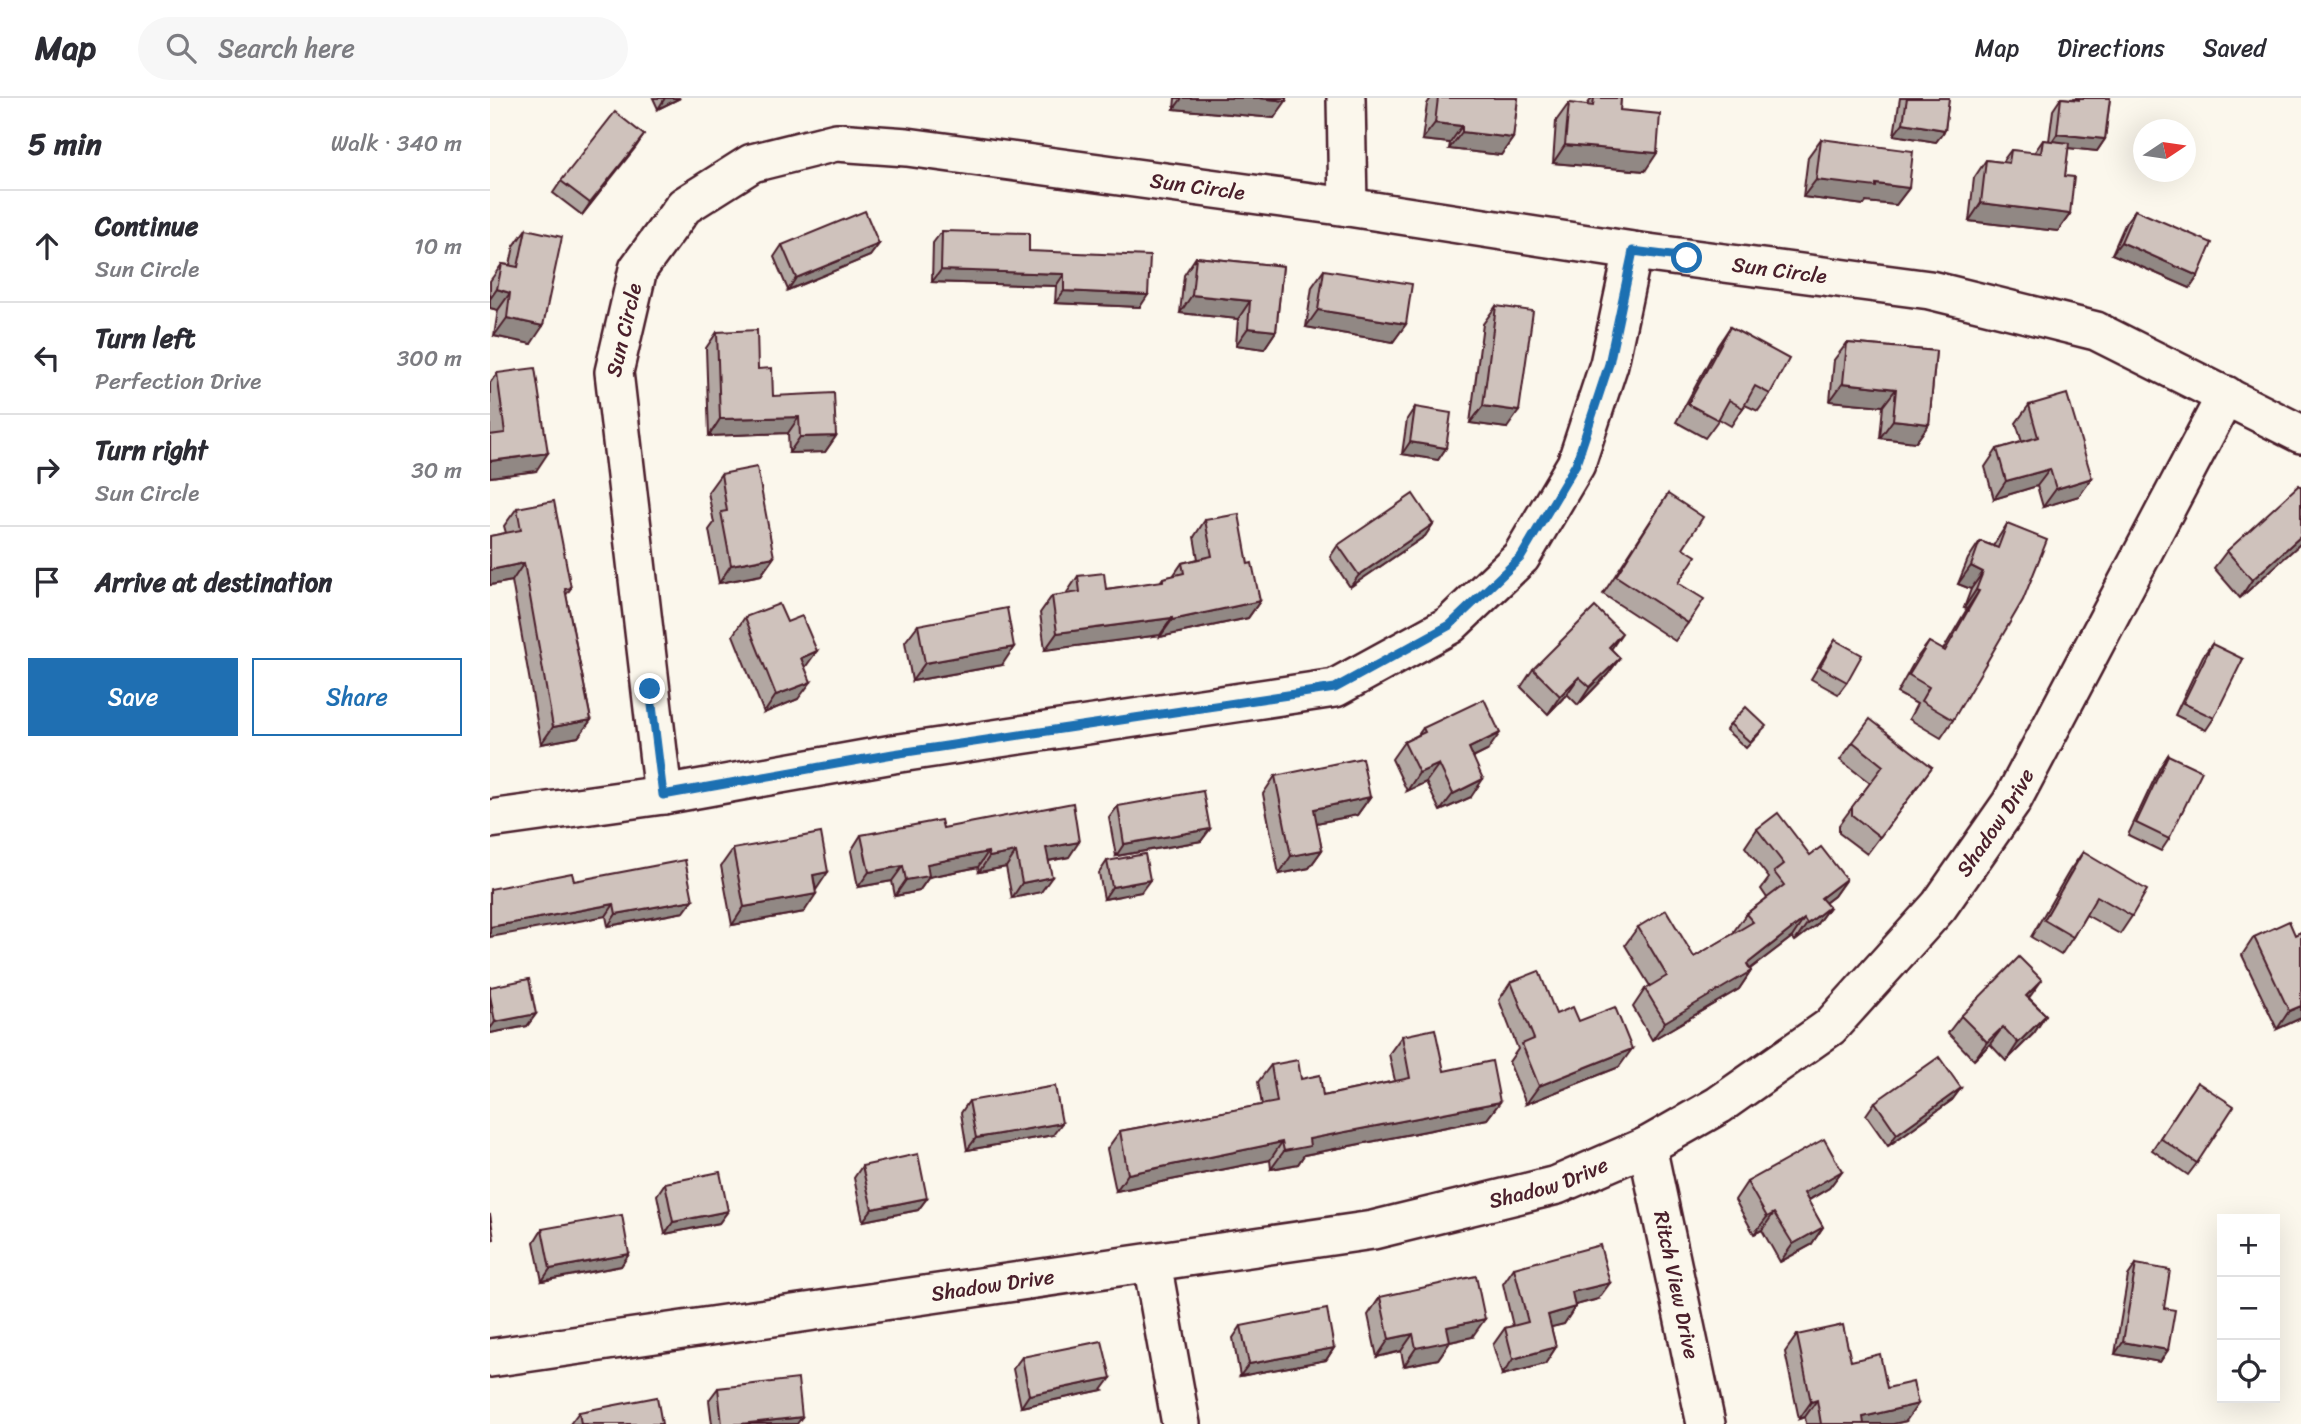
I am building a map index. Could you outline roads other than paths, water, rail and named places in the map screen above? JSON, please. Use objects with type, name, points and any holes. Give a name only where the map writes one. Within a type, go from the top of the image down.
[{"type":"street","points":[[1346,98],[1348,207]]},
{"type":"street","name":"Sun Circle","points":[[663,795],[614,372],[638,269],[684,206],[752,163],[836,142],[907,147],[1348,207],[1633,251],[1930,290],[2096,331],[2301,434]]},
{"type":"street","points":[[490,819],[663,795],[893,754],[1335,688],[1450,625],[1521,557],[1576,464],[1609,364],[1633,251]]},
{"type":"street","name":"Shadow Drive","points":[[490,1358],[1373,1230],[1557,1185],[1647,1146],[1719,1105],[1830,1027],[1939,906],[2011,803],[2226,395]]},
{"type":"street","name":"Ritch View Drive","points":[[1647,1146],[1706,1424]]},
{"type":"street","points":[[1152,1263],[1181,1424]]}]
